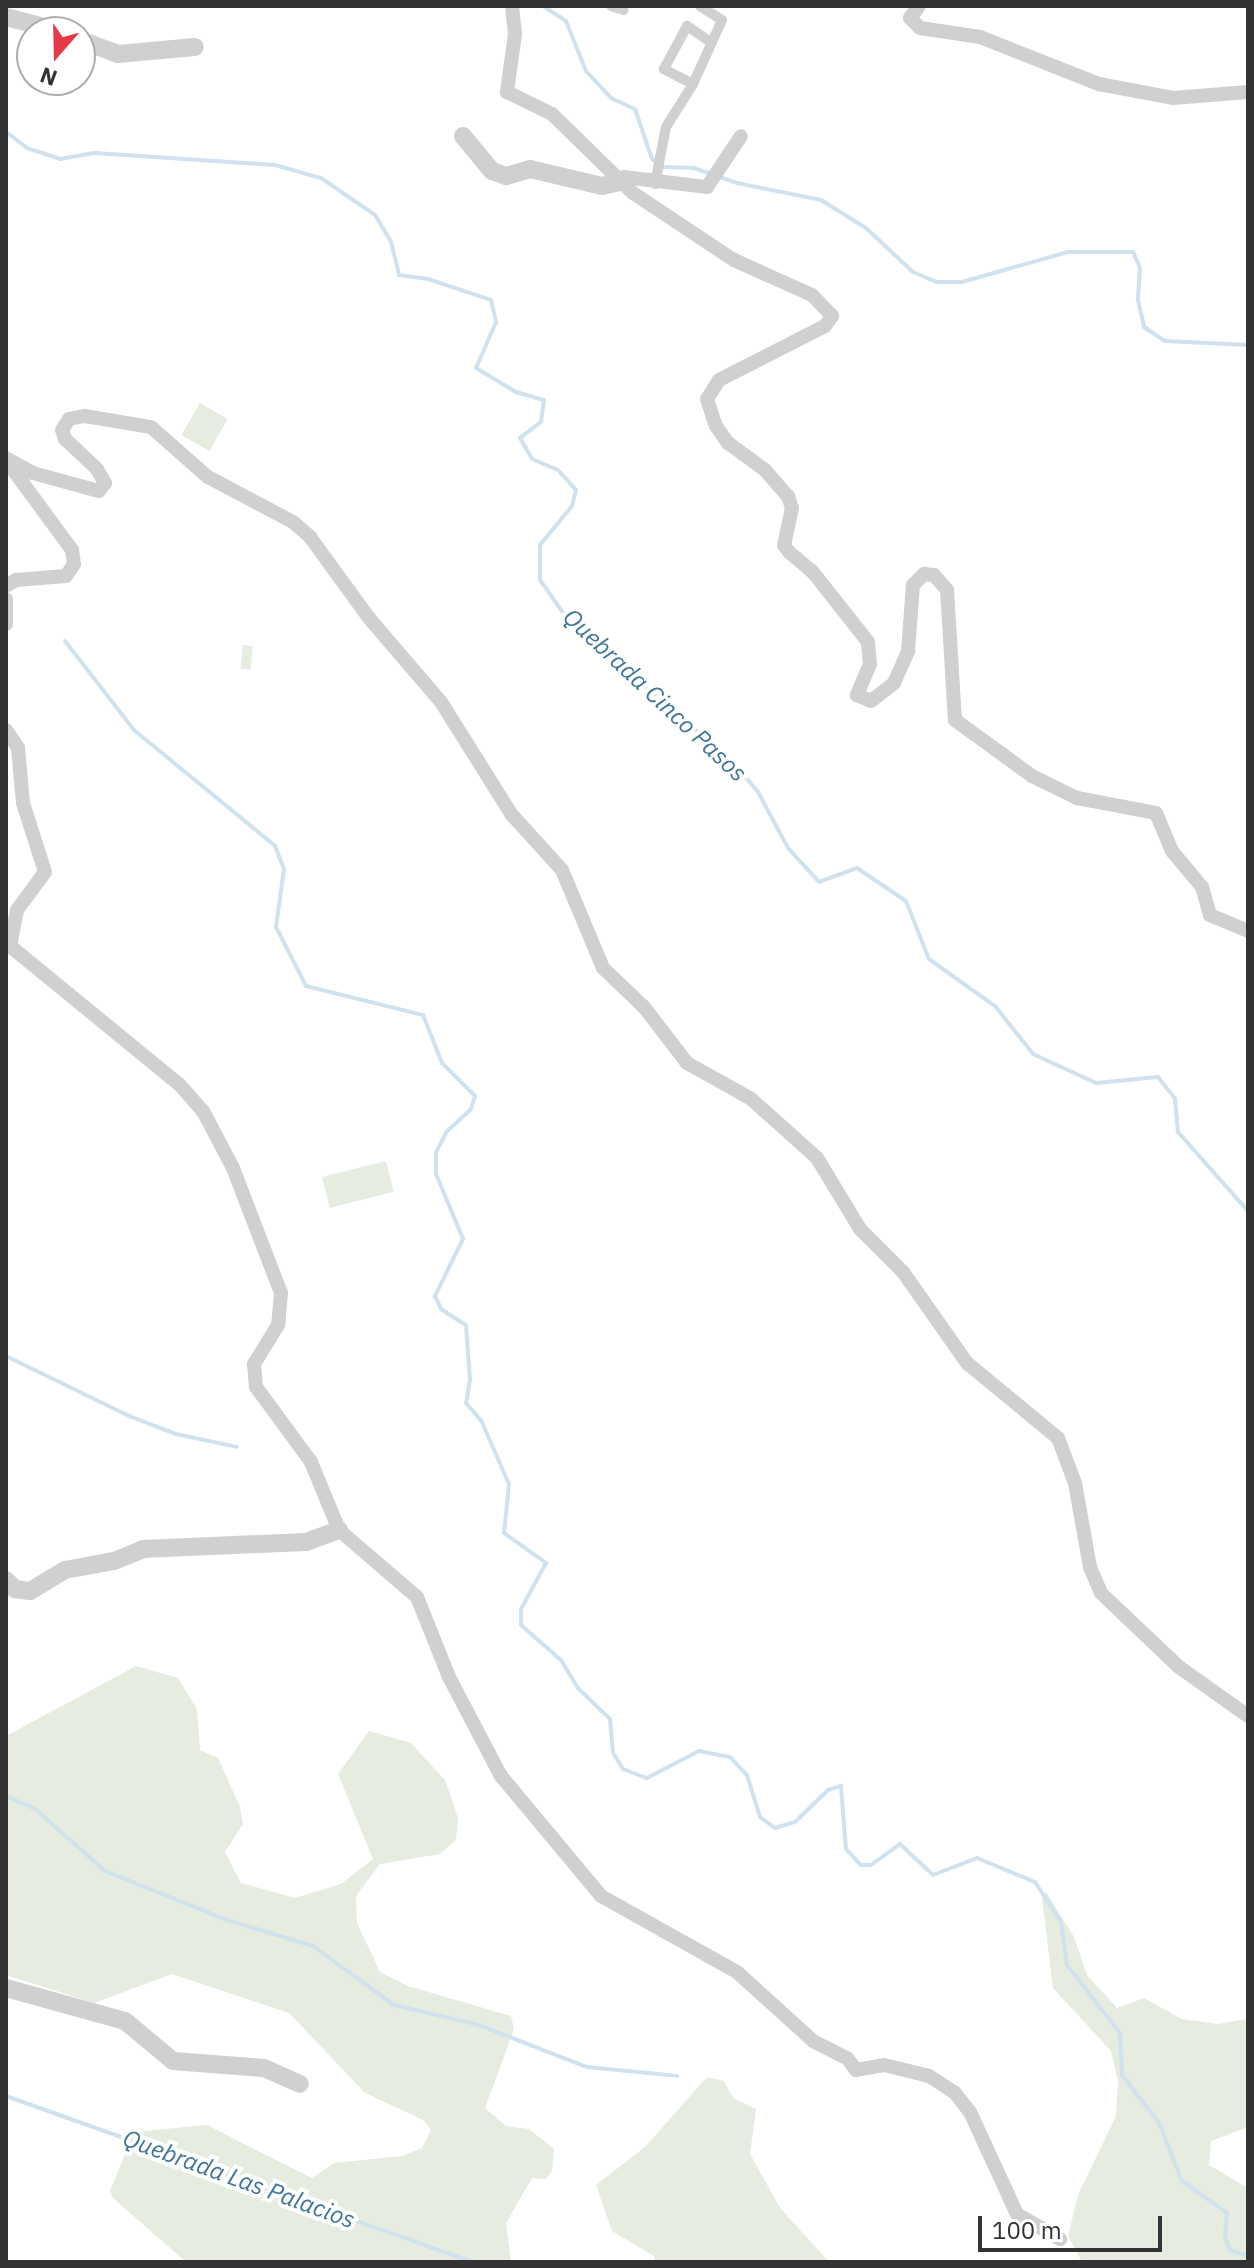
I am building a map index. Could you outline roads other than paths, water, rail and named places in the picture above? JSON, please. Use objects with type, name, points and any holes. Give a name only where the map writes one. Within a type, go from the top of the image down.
[{"type":"street","points":[[512,6],[515,34],[507,92],[552,114],[620,182],[734,260],[812,295],[832,316],[825,326],[719,380],[707,399],[728,443],[765,470],[788,496],[792,508],[784,545],[812,571],[868,642],[870,664],[857,695],[871,701],[894,683],[908,651],[913,585],[924,574],[934,575],[947,590],[955,720],[1032,776],[1077,798],[1156,813],[1172,851],[1202,887],[1210,915],[1248,931]]},
{"type":"street","points":[[611,6],[623,10]]},
{"type":"street","points":[[655,180],[666,127],[693,84],[722,18],[700,6]]},
{"type":"street","points":[[919,6],[910,18],[920,28],[980,37],[1099,84],[1173,98],[1248,92]]},
{"type":"street","points":[[693,84],[664,69],[687,26],[712,43]]},
{"type":"street","points":[[96,46],[118,54],[195,47]]},
{"type":"street","points":[[463,136],[492,171],[506,176],[530,169],[602,186],[620,182],[624,177],[707,187],[741,136]]},
{"type":"street","points":[[6,459],[33,473],[99,491],[105,483],[97,469],[65,439],[62,430],[69,419],[85,416],[151,427],[208,477],[293,522],[310,537],[366,614],[441,702],[512,815],[562,870],[603,968],[644,1007],[699,1074],[750,1098],[785,1125],[824,1168],[860,1229],[903,1272],[967,1363],[1058,1438],[1075,1483],[1093,1581],[1179,1667],[1248,1716]]},
{"type":"street","points":[[6,459],[72,550],[74,564],[66,576],[16,580],[6,586]]},
{"type":"street","points":[[6,599],[6,624]]},
{"type":"street","points":[[6,730],[18,748],[23,803],[45,872],[17,910],[10,946],[180,1085],[203,1111],[233,1168],[281,1293],[278,1325],[254,1364],[256,1387],[311,1462],[339,1530],[417,1597],[449,1677],[501,1776],[601,1896],[737,1972],[813,2041],[847,2058],[856,2070],[884,2065],[929,2076],[955,2093],[970,2112],[1017,2214],[1060,2239]]},
{"type":"street","points":[[6,1580],[15,1589],[30,1591],[65,1570],[114,1561],[143,1549],[306,1542],[339,1530]]},
{"type":"street","points":[[6,1988],[125,2021],[173,2061],[264,2068],[300,2084]]},
{"type":"waterway","points":[[543,6],[566,21],[586,71],[611,98],[635,109],[652,159],[663,167],[694,168],[737,183],[821,200],[866,228],[913,272],[936,282],[962,282],[1068,252],[1133,252],[1140,268],[1138,300],[1144,327],[1165,341],[1248,345]]},
{"type":"waterway","name":"Quebrada Cinco Pasos","points":[[6,132],[27,148],[60,159],[95,153],[275,165],[321,178],[375,215],[391,242],[399,275],[428,279],[491,300],[496,322],[476,368],[516,392],[544,400],[541,422],[520,438],[532,459],[558,470],[576,490],[572,506],[540,545],[540,580],[571,624],[731,760],[758,792],[788,848],[819,882],[857,868],[906,901],[929,959],[995,1006],[1033,1054],[1096,1083],[1158,1077],[1175,1099],[1178,1132],[1248,1211]]},
{"type":"waterway","points":[[65,641],[134,730],[275,846],[284,869],[276,927],[306,986],[423,1015],[442,1063],[475,1096],[471,1109],[447,1131],[436,1153],[436,1174],[463,1239],[435,1296],[441,1309],[466,1325],[470,1379],[466,1403],[481,1420],[509,1484],[504,1533],[546,1563],[521,1609],[521,1625],[561,1660],[578,1688],[610,1719],[613,1753],[623,1769],[647,1778],[699,1751],[730,1757],[747,1775],[760,1817],[775,1828],[795,1822],[828,1790],[841,1786],[846,1849],[861,1865],[871,1865],[900,1844],[933,1875],[977,1858],[1035,1882],[1061,1922],[1067,1965],[1120,2033],[1122,2075],[1159,2123],[1182,2181],[1227,2213],[1225,2237],[1230,2250],[1248,2256]]},
{"type":"waterway","points":[[6,1356],[129,1416],[176,1434],[237,1447]]},
{"type":"waterway","points":[[6,1796],[35,1809],[105,1871],[227,1920],[313,1946],[394,2005],[479,2025],[587,2067],[678,2076]]},
{"type":"waterway","name":"Quebrada Las Palacios","points":[[6,2096],[471,2262]]}]
